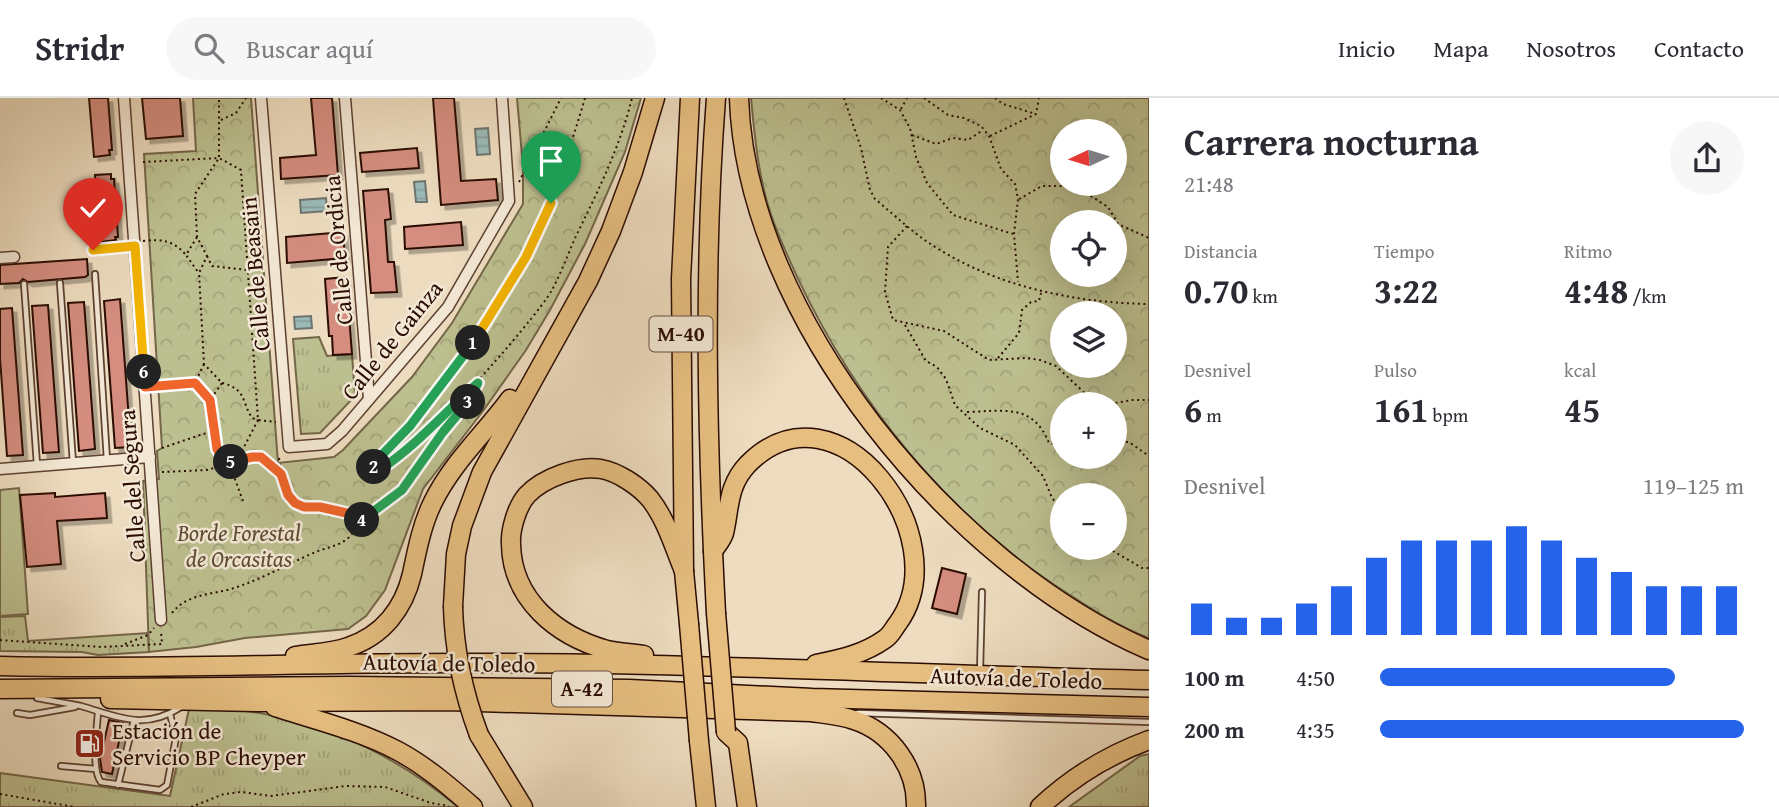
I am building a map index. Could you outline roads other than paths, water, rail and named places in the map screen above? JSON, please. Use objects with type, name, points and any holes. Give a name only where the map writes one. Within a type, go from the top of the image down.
[{"type":"highway","points":[[523,807],[479,735],[464,696],[454,639],[456,554],[462,526],[482,471],[566,322],[611,231],[633,172],[655,98]]},
{"type":"highway","name":"M-40","points":[[690,98],[681,279],[684,571],[706,807]]},
{"type":"highway","name":"M-40","points":[[716,98],[708,278],[707,402],[716,613],[734,807]]},
{"type":"highway","points":[[739,98],[755,200],[774,256],[806,320],[848,389],[883,438],[915,475],[996,554],[1050,596],[1124,639],[1149,650]]},
{"type":"highway","points":[[235,666],[349,647],[387,624],[402,603],[424,523],[449,474],[502,410],[566,322]]},
{"type":"highway","points":[[713,551],[723,535],[729,500],[743,470],[765,450],[780,443],[801,439],[826,440],[852,452],[881,477],[896,501],[913,551],[915,584],[906,612],[888,638],[857,656],[793,668]]},
{"type":"highway","points":[[684,571],[650,499],[636,485],[601,469],[581,469],[559,475],[526,496],[510,534],[514,573],[527,596],[542,615],[584,643],[610,651],[759,667]]},
{"type":"highway","name":"Autovía de Toledo","points":[[0,666],[479,663],[759,667],[1149,680]]},
{"type":"highway","name":"Autovía de Toledo","points":[[7,689],[350,686],[629,689],[813,698],[1149,707]]},
{"type":"highway","points":[[7,689],[37,698],[258,702],[447,701],[811,712],[853,719],[889,741],[908,768],[915,789],[916,807]]},
{"type":"highway","points":[[258,702],[352,731],[399,751],[448,785],[473,807]]},
{"type":"highway","points":[[726,732],[738,743],[747,807]]},
{"type":"highway","points":[[1040,807],[1092,767],[1120,751],[1149,740]]},
{"type":"street","name":"Calle del Segura","points":[[124,98],[149,457],[164,620]]},
{"type":"street","name":"Calle de Beasain","points":[[261,98],[289,447]]},
{"type":"street","name":"Calle de Ordicia","points":[[345,98],[369,399]]},
{"type":"street","name":"Calle de Gainza","points":[[289,447],[327,444],[448,307],[509,201],[502,98]]},
{"type":"street","points":[[93,250],[134,244]]},
{"type":"street","points":[[0,258],[14,257]]},
{"type":"street","points":[[0,469],[149,457]]},
{"type":"lane","points":[[95,274],[107,460]]},
{"type":"lane","points":[[60,283],[74,463]]},
{"type":"lane","points":[[24,284],[37,466]]},
{"type":"lane","points":[[980,676],[982,592]]},
{"type":"lane","points":[[37,698],[134,720],[163,718],[191,700]]},
{"type":"lane","points":[[17,713],[30,715],[79,706]]},
{"type":"lane","points":[[98,712],[97,779],[118,785],[164,790],[176,738],[170,714]]},
{"type":"lane","points":[[811,712],[1149,722]]},
{"type":"lane","points":[[118,785],[134,720]]},
{"type":"lane","points":[[61,766],[96,769]]},
{"type":"water","points":[[488,128],[490,154],[477,155],[475,129]]},
{"type":"water","points":[[425,181],[427,202],[416,202],[414,182]]},
{"type":"water","points":[[326,198],[327,211],[301,213],[300,200]]},
{"type":"water","points":[[311,316],[312,328],[295,329],[294,317]]},
{"type":"place","name":"Estación de Servicio BP Cheyper","points":[[89,744]]},
{"type":"park label","name":"Borde Forestal de Orcasitas","points":[[239,546]]}]
